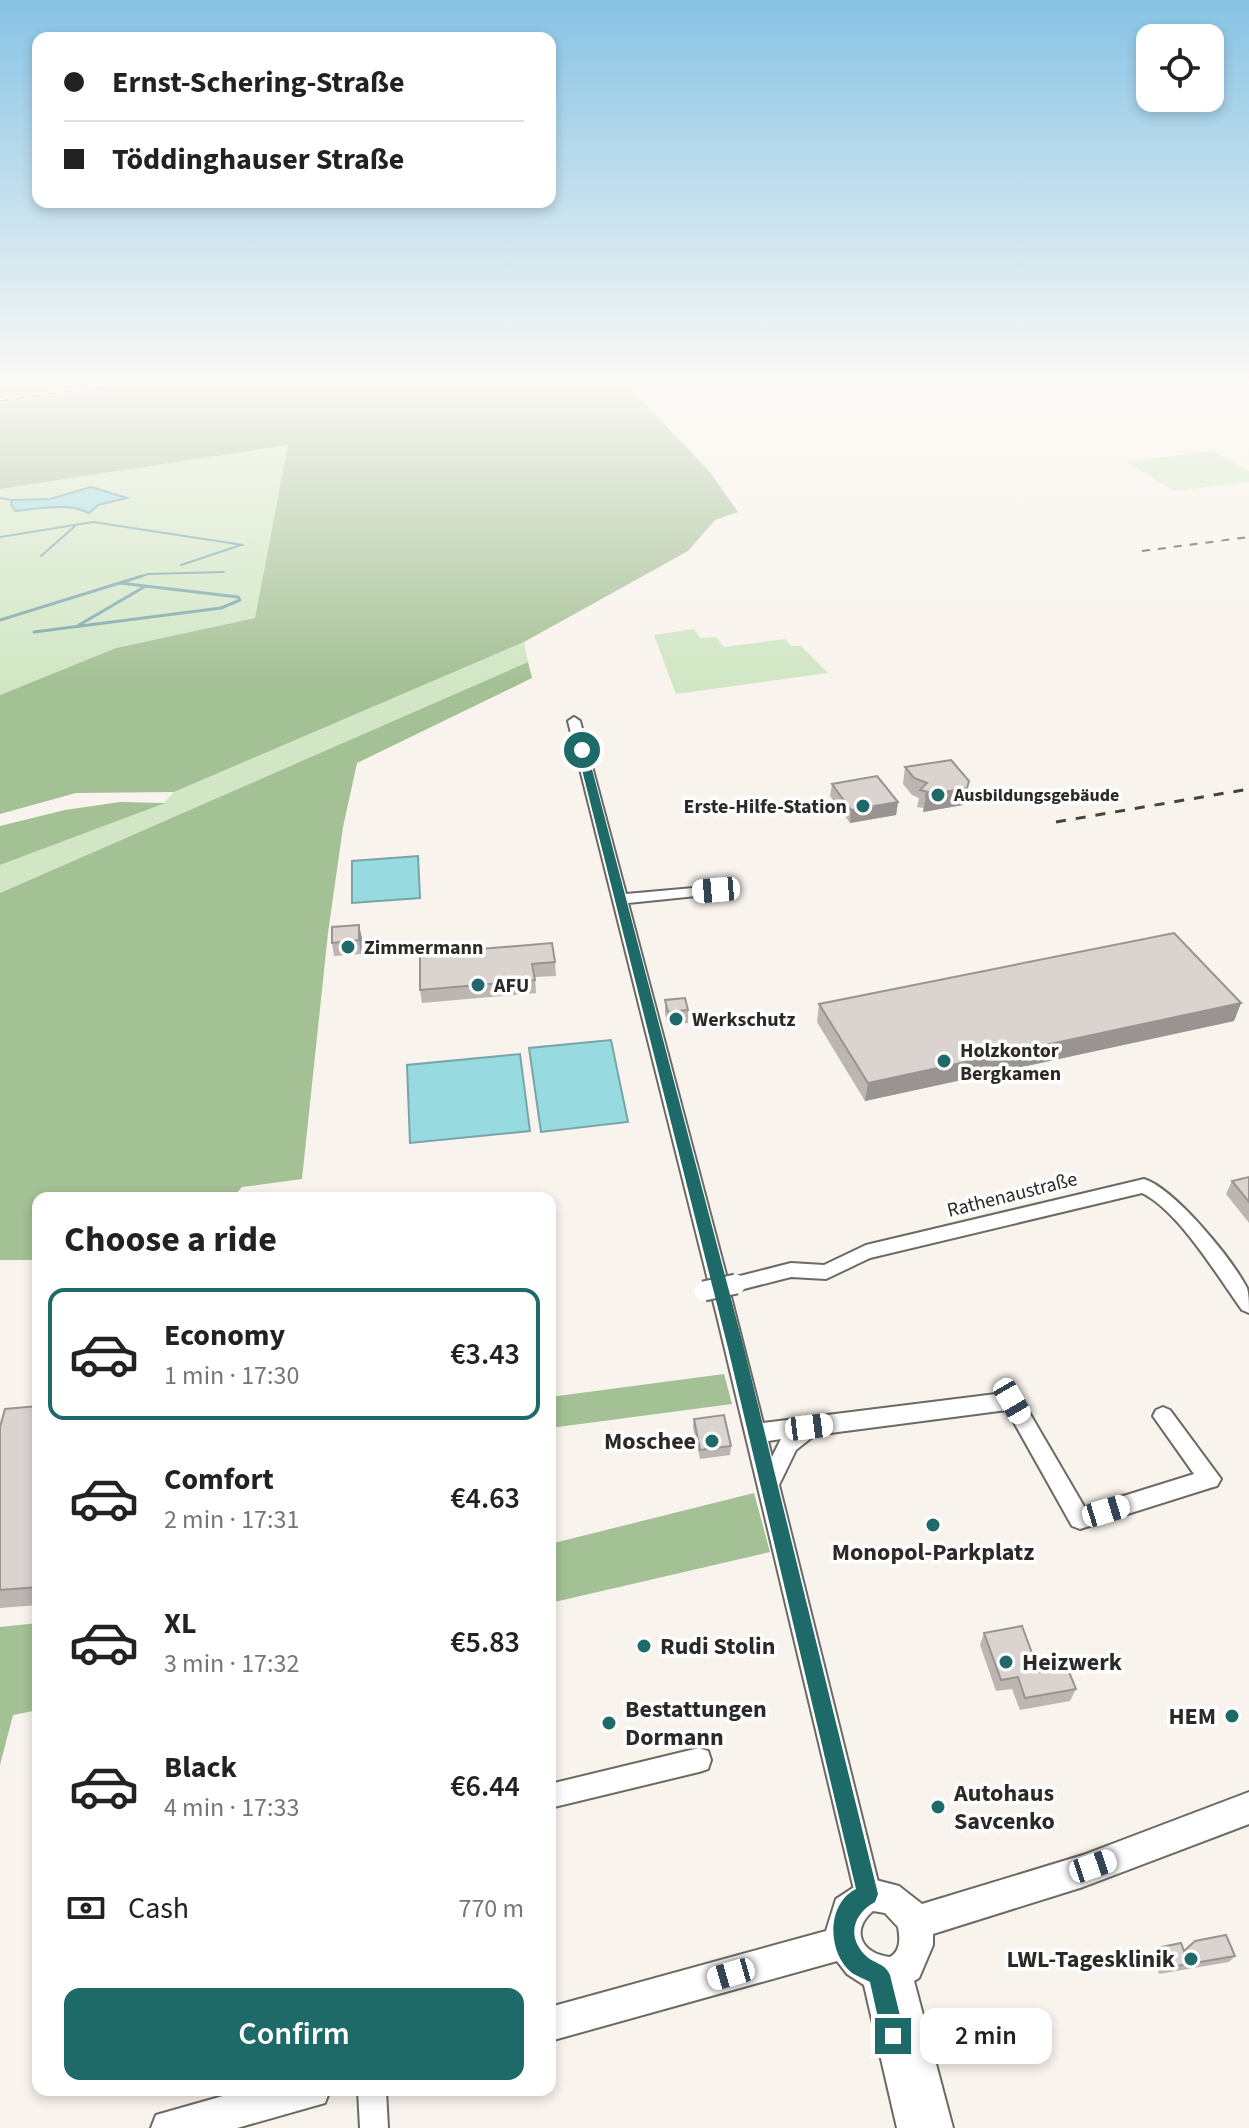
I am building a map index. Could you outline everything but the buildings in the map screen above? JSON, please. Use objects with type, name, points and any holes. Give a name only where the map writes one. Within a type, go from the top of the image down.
[{"type":"street","points":[[574,721],[757,1433],[868,1894]]},
{"type":"street","points":[[621,899],[716,890]]},
{"type":"street","name":"Rathenaustraße","points":[[698,1293],[791,1270],[826,1272],[866,1252],[1144,1186],[1154,1189],[1171,1204],[1249,1305]]},
{"type":"street","points":[[757,1433],[1012,1401],[1080,1519],[1210,1479],[1163,1416]]},
{"type":"street","points":[[769,1483],[789,1444],[809,1427]]},
{"type":"street","points":[[556,1795],[699,1760]]},
{"type":"street","points":[[914,1923],[1203,1828],[1249,1808]]},
{"type":"street","points":[[868,1894],[881,1894],[894,1899],[906,1909],[914,1923],[917,1939],[914,1954],[907,1966],[887,1974],[858,1964],[845,1942],[843,1926],[847,1911],[856,1900],[868,1894]]},
{"type":"street","points":[[556,2022],[845,1942]]},
{"type":"street","points":[[887,1974],[915,2128]]},
{"type":"street","points":[[887,1974],[935,2128]]},
{"type":"street","points":[[169,2128],[289,2096]]},
{"type":"street","points":[[372,2096],[374,2128]]},
{"type":"green space","points":[[0,484],[31,484],[0,489]]},
{"type":"green space","points":[[31,484],[281,484],[255,618],[116,648],[0,695],[0,489]]},
{"type":"green space","points":[[281,484],[718,484],[738,512],[715,520],[688,551],[524,642],[174,792],[76,793],[0,814],[0,695],[116,648],[255,618]]},
{"type":"green space","points":[[1163,484],[1230,484],[1174,491]]},
{"type":"green space","points":[[694,629],[700,638],[716,637],[724,647],[785,639],[791,646],[801,646],[828,673],[676,694],[654,635]]},
{"type":"green space","points":[[524,642],[528,662],[0,893],[0,865],[164,803],[174,792]]},
{"type":"green space","points":[[528,662],[532,678],[357,763],[343,827],[328,933],[302,1179],[242,1187],[237,1192],[32,1192],[32,1260],[0,1260],[0,893]]},
{"type":"green space","points":[[120,802],[165,803],[0,865],[0,826],[65,810]]},
{"type":"green space","points":[[724,1374],[732,1404],[556,1427],[556,1396]]},
{"type":"green space","points":[[754,1493],[770,1552],[556,1602],[556,1542]]},
{"type":"green space","points":[[32,1624],[32,1711],[13,1715],[0,1765],[0,1627]]},
{"type":"water","points":[[91,487],[127,498],[98,505],[89,513],[63,507],[15,511],[11,504],[12,500],[50,499]]},
{"type":"water","points":[[418,856],[420,898],[352,903],[352,861]]},
{"type":"water","points":[[611,1040],[628,1122],[541,1132],[529,1048]]},
{"type":"water","points":[[520,1054],[530,1131],[410,1143],[407,1065]]},
{"type":"waterway","points":[[0,498],[12,500]]},
{"type":"waterway","points":[[0,537],[93,522],[243,545]]},
{"type":"waterway","points":[[41,556],[75,526]]},
{"type":"waterway","points":[[181,565],[241,545]]},
{"type":"waterway","points":[[142,576],[224,572]]},
{"type":"waterway","points":[[0,620],[142,576]]},
{"type":"waterway","points":[[136,578],[142,576]]},
{"type":"waterway","points":[[34,632],[221,608],[240,600],[238,597],[120,583]]},
{"type":"waterway","points":[[79,625],[144,587]]},
{"type":"railway","points":[[1142,551],[1249,537]]},
{"type":"railway","points":[[1056,822],[1249,789]]},
{"type":"place","name":"Ausbildungsgebäude","points":[[938,795]]},
{"type":"place","name":"Erste-Hilfe-Station","points":[[863,806]]},
{"type":"place","name":"Zimmermann","points":[[348,947]]},
{"type":"place","name":"AFU","points":[[478,985]]},
{"type":"place","name":"Werkschutz","points":[[676,1019]]},
{"type":"place","name":"Holzkontor Bergkamen","points":[[944,1061]]},
{"type":"place","name":"Moschee","points":[[712,1441]]},
{"type":"place","name":"Monopol-Parkplatz","points":[[933,1525]]},
{"type":"place","name":"Rudi Stolin","points":[[644,1646]]},
{"type":"place","name":"Heizwerk","points":[[1006,1662]]},
{"type":"place","name":"HEM","points":[[1232,1716]]},
{"type":"place","name":"Bestattungen Dormann","points":[[609,1723]]},
{"type":"place","name":"Autohaus Savcenko","points":[[938,1807]]},
{"type":"place","name":"LWL-Tagesklinik","points":[[1191,1959]]},
{"type":"route","points":[[582,750],[736,1348],[868,1894],[856,1900],[847,1911],[843,1926],[845,1942],[858,1964],[879,1975],[893,2036]]}]
